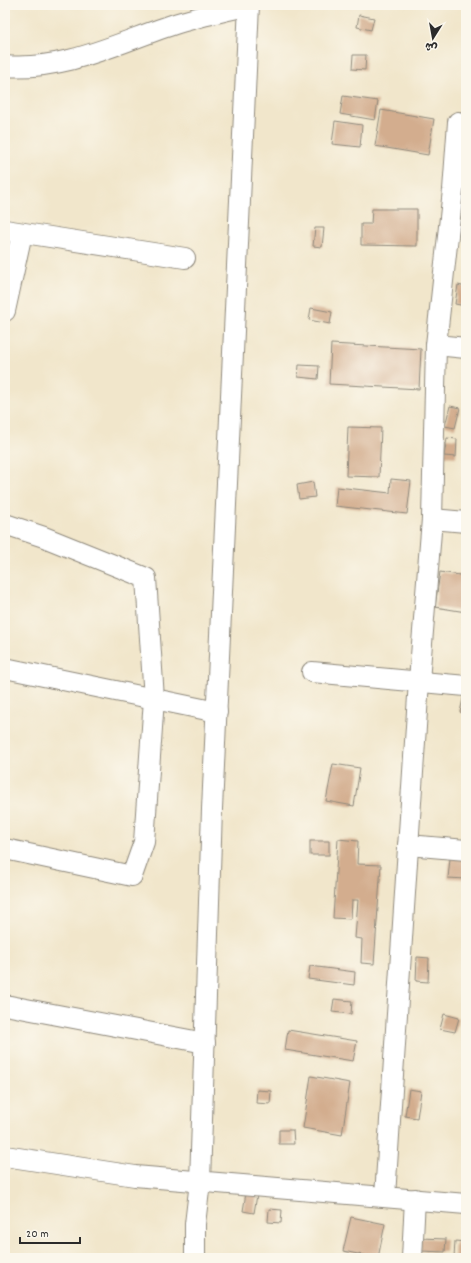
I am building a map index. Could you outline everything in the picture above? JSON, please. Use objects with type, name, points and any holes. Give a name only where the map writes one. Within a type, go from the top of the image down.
[{"type":"street","points":[[5,66],[41,66],[67,62],[178,23],[249,5],[217,712],[200,1182],[196,1224],[196,1258]]},
{"type":"street","points":[[384,1196],[419,682],[432,519],[436,345],[459,191],[458,122]]},
{"type":"street","points":[[5,311],[13,232],[185,258]]},
{"type":"street","points":[[436,345],[466,348]]},
{"type":"street","points":[[432,519],[466,522]]},
{"type":"street","points":[[5,524],[44,537],[146,578],[154,699],[144,842],[132,876],[5,849]]},
{"type":"street","points":[[5,668],[217,712]]},
{"type":"street","points":[[312,672],[466,686]]},
{"type":"street","points":[[408,845],[466,850]]},
{"type":"street","points":[[5,1005],[204,1042]]},
{"type":"street","points":[[5,1156],[135,1176],[466,1204]]},
{"type":"street","points":[[412,1258],[415,1199]]},
{"type":"building","points":[[359,15],[374,18],[371,30],[357,27]]},
{"type":"building","points":[[353,55],[366,55],[365,70],[352,69]]},
{"type":"building","points":[[343,96],[378,101],[375,120],[340,114]]},
{"type":"building","points":[[381,110],[434,119],[428,155],[375,146]]},
{"type":"building","points":[[335,121],[362,125],[360,147],[332,144]]},
{"type":"building","points":[[372,209],[417,209],[417,246],[361,245],[361,224],[371,224]]},
{"type":"building","points":[[460,223],[466,223],[466,236],[459,235]]},
{"type":"building","points":[[315,228],[324,228],[322,247],[313,246]]},
{"type":"building","points":[[458,285],[466,287],[466,306],[455,304]]},
{"type":"building","points":[[311,308],[332,312],[330,324],[309,320]]},
{"type":"building","points":[[331,344],[421,349],[419,389],[329,384]]},
{"type":"building","points":[[299,365],[319,366],[318,379],[298,377]]},
{"type":"building","points":[[450,406],[460,408],[455,428],[445,426]]},
{"type":"building","points":[[348,427],[381,428],[379,477],[346,476]]},
{"type":"building","points":[[447,438],[457,439],[456,457],[444,456]]},
{"type":"building","points":[[391,479],[411,481],[407,514],[335,506],[337,487],[390,493]]},
{"type":"building","points":[[313,482],[315,497],[299,499],[297,485]]},
{"type":"building","points":[[440,572],[466,576],[466,612],[435,607]]},
{"type":"building","points":[[464,694],[466,694],[466,714],[460,712]]},
{"type":"building","points":[[333,764],[360,768],[354,806],[326,801]]},
{"type":"building","points":[[338,839],[358,841],[357,864],[381,865],[374,964],[361,963],[362,939],[355,938],[358,900],[352,900],[351,919],[333,918]]},
{"type":"building","points":[[310,841],[329,841],[329,855],[310,855]]},
{"type":"building","points":[[451,849],[466,850],[466,879],[448,878]]},
{"type":"building","points":[[417,957],[429,958],[428,982],[416,981]]},
{"type":"building","points":[[310,966],[355,972],[354,985],[308,979]]},
{"type":"building","points":[[334,999],[352,1001],[351,1014],[332,1012]]},
{"type":"building","points":[[444,1014],[459,1018],[455,1032],[440,1029]]},
{"type":"building","points":[[288,1030],[357,1041],[353,1061],[285,1050]]},
{"type":"building","points":[[311,1076],[350,1083],[342,1135],[303,1128]]},
{"type":"building","points":[[409,1089],[421,1091],[417,1118],[405,1116]]},
{"type":"building","points":[[257,1090],[271,1091],[270,1104],[256,1103]]},
{"type":"building","points":[[279,1130],[293,1130],[294,1144],[279,1144]]},
{"type":"building","points":[[246,1193],[257,1195],[254,1213],[243,1211]]},
{"type":"building","points":[[269,1209],[282,1210],[281,1223],[268,1222]]},
{"type":"building","points":[[351,1217],[385,1224],[378,1258],[343,1251]]},
{"type":"building","points":[[420,1238],[446,1239],[445,1252],[420,1251]]},
{"type":"building","points":[[455,1241],[466,1242],[466,1258],[454,1258]]}]
